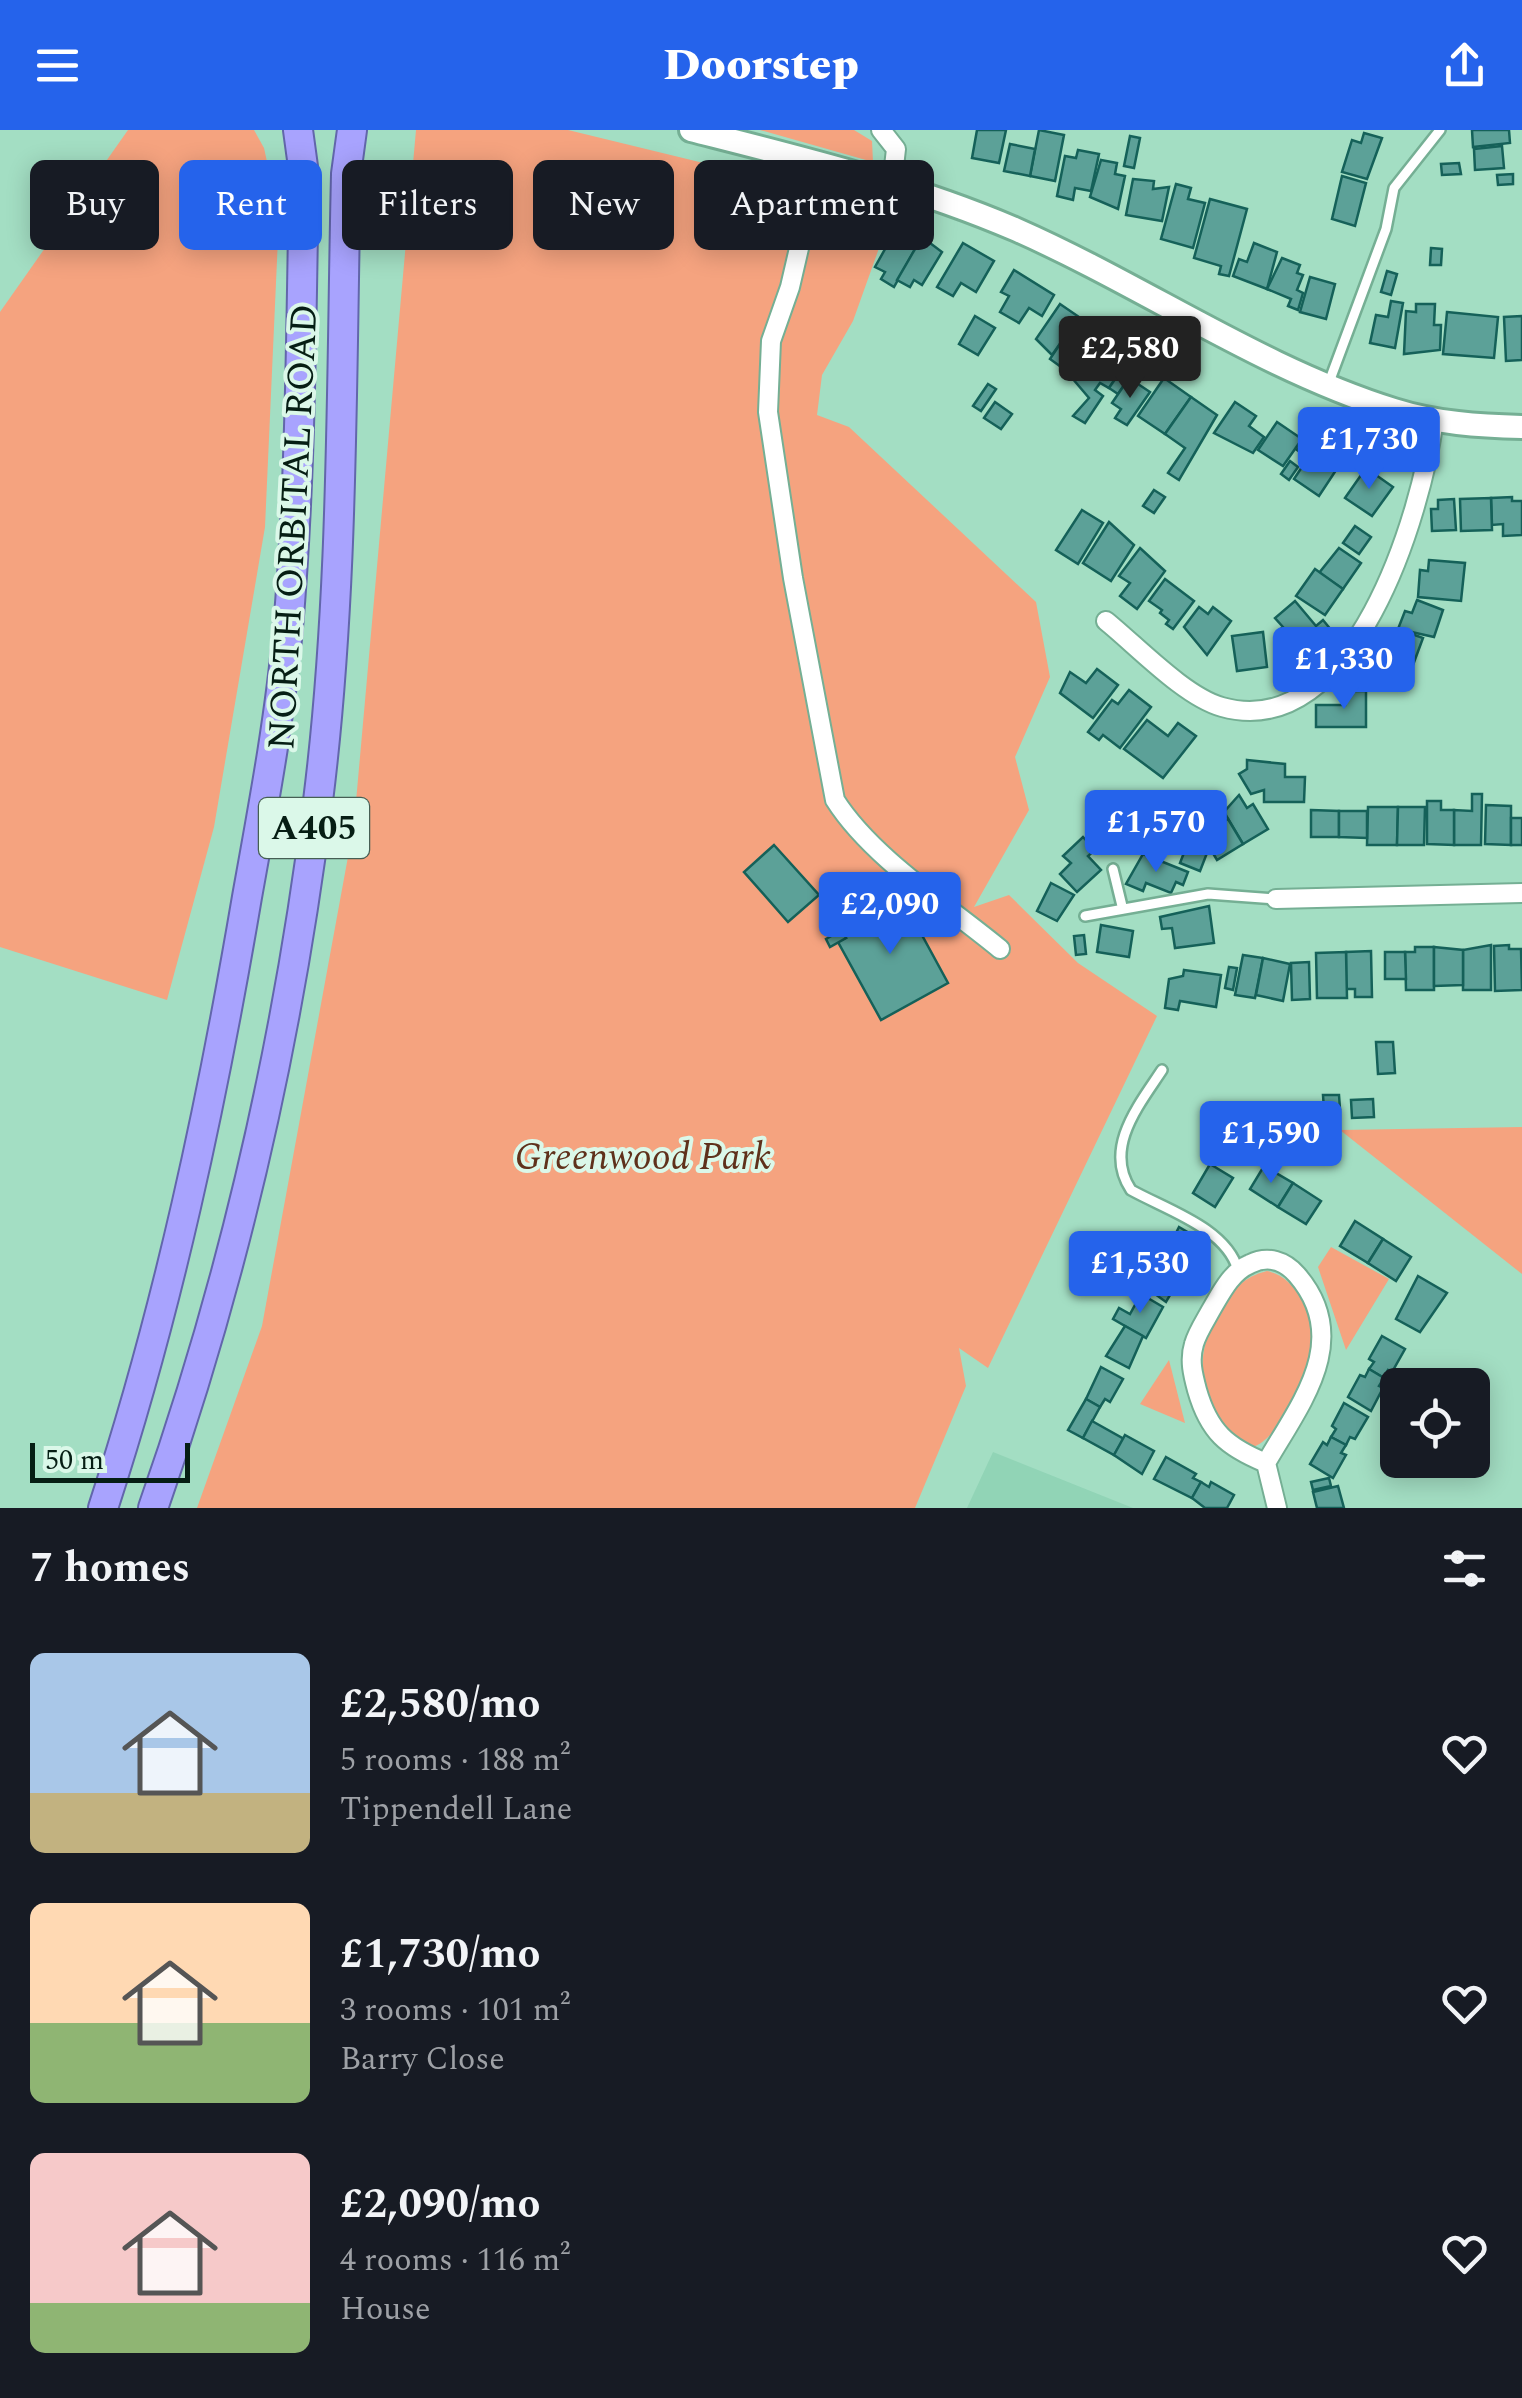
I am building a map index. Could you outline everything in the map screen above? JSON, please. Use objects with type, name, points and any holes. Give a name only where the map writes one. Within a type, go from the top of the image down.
[{"type":"highway","name":"NORTH ORBITAL ROAD","points":[[102,1508],[186,1206],[230,994],[272,750],[288,629],[298,446],[304,174],[298,130]]},
{"type":"highway","name":"NORTH ORBITAL ROAD","points":[[153,1508],[228,1260],[279,1042],[318,800],[336,591],[346,174],[352,130]]},
{"type":"street","points":[[691,130],[810,160]]},
{"type":"street","points":[[881,130],[896,149],[895,160]]},
{"type":"street","points":[[934,200],[1018,231],[1328,385],[1434,419],[1522,428]]},
{"type":"street","points":[[798,250],[772,342],[768,412],[792,578],[834,800],[853,824],[904,870],[1000,949]]},
{"type":"street","points":[[1106,621],[1186,686],[1224,708],[1270,706],[1322,682],[1358,639],[1388,580],[1428,456],[1434,419]]},
{"type":"street","points":[[1276,898],[1522,893]]},
{"type":"street","points":[[1266,1463],[1235,1450],[1210,1426],[1192,1372],[1194,1343],[1223,1289],[1238,1270],[1264,1260],[1288,1266],[1310,1292],[1323,1344],[1316,1375],[1266,1463],[1277,1508]]},
{"type":"lane","points":[[1328,385],[1386,229],[1394,188],[1440,130]]},
{"type":"lane","points":[[1113,869],[1122,906]]},
{"type":"lane","points":[[1085,916],[1122,906],[1144,908],[1208,894],[1276,898]]},
{"type":"lane","points":[[1162,1070],[1128,1122],[1122,1142],[1125,1182],[1131,1190],[1220,1240],[1234,1254],[1238,1270]]},
{"type":"shaded area","points":[[993,1452],[1133,1508],[967,1508]]},
{"type":"green space","points":[[128,130],[254,130],[267,160],[179,160],[179,250],[277,250],[265,527],[214,827],[167,1000],[0,947],[0,312],[44,250],[159,250],[159,160],[107,160]]},
{"type":"green space","name":"Greenwood Park","points":[[416,130],[568,130],[694,161],[694,250],[878,250],[853,321],[822,375],[817,415],[849,427],[1036,602],[1050,677],[1015,757],[1029,810],[974,907],[1009,895],[1078,963],[1157,1016],[988,1368],[959,1348],[966,1386],[915,1508],[197,1508],[262,1326],[354,824],[405,250],[513,250],[513,160],[413,160]]},
{"type":"green space","points":[[760,130],[854,130],[872,141],[873,160]]},
{"type":"green space","points":[[1522,1127],[1522,1274],[1340,1130]]},
{"type":"green space","points":[[1331,1247],[1389,1279],[1346,1350],[1318,1267]]},
{"type":"green space","points":[[1267,1271],[1287,1281],[1302,1299],[1312,1322],[1315,1344],[1309,1370],[1284,1418],[1263,1442],[1253,1447],[1229,1436],[1212,1417],[1204,1390],[1203,1361],[1209,1331],[1222,1304],[1241,1283]]},
{"type":"green space","points":[[1169,1360],[1185,1423],[1140,1404]]},
{"type":"building","points":[[977,130],[1006,130],[999,163],[972,158]]},
{"type":"building","points":[[1039,130],[1064,135],[1055,181],[1030,176]]},
{"type":"building","points":[[1472,130],[1509,130],[1510,143],[1473,147]]},
{"type":"building","points":[[1364,133],[1382,138],[1367,179],[1342,172],[1352,140],[1361,143]]},
{"type":"building","points":[[1130,136],[1140,138],[1134,168],[1124,166]]},
{"type":"building","points":[[1010,144],[1035,149],[1030,176],[1004,171]]},
{"type":"building","points":[[1502,146],[1504,168],[1475,170],[1474,149]]},
{"type":"building","points":[[1078,150],[1099,154],[1091,191],[1075,188],[1073,200],[1057,196],[1065,156],[1076,158]]},
{"type":"building","points":[[1101,160],[1117,163],[1115,174],[1125,176],[1118,209],[1090,197]]},
{"type":"building","points":[[1459,163],[1461,174],[1442,175],[1441,164]]},
{"type":"building","points":[[1513,174],[1513,184],[1498,185],[1497,175]]},
{"type":"building","points":[[1342,176],[1366,183],[1355,226],[1332,219]]},
{"type":"building","points":[[1133,179],[1154,181],[1153,189],[1169,187],[1162,221],[1126,215]]},
{"type":"building","points":[[1176,184],[1191,188],[1188,199],[1205,203],[1193,248],[1161,239]]},
{"type":"building","points":[[1210,199],[1247,209],[1229,276],[1219,274],[1221,266],[1194,258]]},
{"type":"building","points":[[963,243],[994,261],[976,292],[961,283],[953,296],[937,287]]},
{"type":"building","points":[[1254,243],[1277,252],[1267,289],[1233,276],[1239,259],[1247,262]]},
{"type":"building","points":[[934,246],[942,252],[922,285],[914,280],[910,287],[897,280],[914,250],[934,250]]},
{"type":"building","points":[[1431,248],[1442,249],[1441,265],[1430,265]]},
{"type":"building","points":[[884,250],[915,250],[894,287],[881,279],[885,272],[875,267]]},
{"type":"building","points":[[1282,258],[1300,265],[1297,273],[1303,275],[1297,290],[1303,293],[1298,310],[1288,306],[1291,299],[1267,289]]},
{"type":"building","points":[[1014,270],[1054,295],[1042,316],[1029,308],[1019,323],[1000,312],[1009,296],[1001,292]]},
{"type":"building","points":[[1387,271],[1397,274],[1391,295],[1381,292]]},
{"type":"building","points":[[1310,277],[1335,284],[1326,319],[1300,312]]},
{"type":"building","points":[[1391,301],[1403,303],[1395,348],[1370,343],[1376,315],[1388,317]]},
{"type":"building","points":[[1060,304],[1079,317],[1052,355],[1036,339]]},
{"type":"building","points":[[1416,304],[1435,304],[1434,325],[1441,325],[1440,350],[1404,354],[1406,311],[1416,312]]},
{"type":"building","points":[[1447,312],[1498,317],[1494,358],[1443,354]]},
{"type":"building","points":[[975,316],[995,328],[978,355],[959,344]]},
{"type":"building","points":[[1522,316],[1522,360],[1506,361],[1504,317]]},
{"type":"building","points":[[1074,323],[1093,335],[1068,372],[1050,359]]},
{"type":"building","points":[[1090,352],[1120,372],[1109,388],[1100,383],[1095,390],[1103,396],[1085,423],[1073,416],[1089,398],[1072,378]]},
{"type":"building","points":[[1120,372],[1129,378],[1118,394],[1109,388]]},
{"type":"building","points":[[1129,378],[1150,392],[1127,425],[1115,418],[1121,409],[1112,403]]},
{"type":"building","points":[[1164,378],[1191,397],[1165,434],[1138,416]]},
{"type":"building","points":[[988,384],[996,389],[981,411],[973,406]]},
{"type":"building","points":[[1191,397],[1217,415],[1179,480],[1168,473],[1185,448],[1165,434]]},
{"type":"building","points":[[995,402],[1012,414],[1001,429],[984,418]]},
{"type":"building","points":[[1235,402],[1256,416],[1249,426],[1264,437],[1253,453],[1214,433]]},
{"type":"building","points":[[1277,422],[1302,439],[1283,466],[1258,450]]},
{"type":"building","points":[[1306,437],[1342,461],[1319,496],[1294,479],[1308,458],[1297,450]]},
{"type":"building","points":[[1290,461],[1298,467],[1289,480],[1281,474]]},
{"type":"building","points":[[1366,468],[1393,487],[1372,516],[1345,498]]},
{"type":"building","points":[[1154,490],[1165,497],[1154,513],[1143,506]]},
{"type":"building","points":[[1512,497],[1512,501],[1522,501],[1522,535],[1503,536],[1503,524],[1492,525],[1491,498]]},
{"type":"building","points":[[1491,498],[1492,530],[1461,531],[1460,499]]},
{"type":"building","points":[[1454,499],[1456,530],[1432,531],[1431,509],[1438,509],[1438,500]]},
{"type":"building","points":[[1082,510],[1103,523],[1078,564],[1056,550]]},
{"type":"building","points":[[1109,522],[1134,545],[1111,581],[1083,563]]},
{"type":"building","points":[[1355,526],[1371,537],[1359,554],[1343,543]]},
{"type":"building","points":[[1140,548],[1165,571],[1137,609],[1120,596],[1130,583],[1119,576]]},
{"type":"building","points":[[1339,548],[1361,563],[1343,589],[1319,573]]},
{"type":"building","points":[[1429,560],[1465,563],[1461,601],[1418,597],[1420,570],[1428,571]]},
{"type":"building","points":[[1315,569],[1343,589],[1325,615],[1296,596]]},
{"type":"building","points":[[1165,579],[1194,601],[1173,629],[1166,624],[1169,620],[1160,613],[1162,610],[1149,601]]},
{"type":"building","points":[[1417,600],[1443,610],[1434,637],[1398,629],[1405,611],[1412,613]]},
{"type":"building","points":[[1295,601],[1316,626],[1323,620],[1332,631],[1318,643],[1313,638],[1295,653],[1277,632],[1283,627],[1275,618]]},
{"type":"building","points":[[1199,607],[1208,614],[1213,607],[1231,621],[1207,655],[1184,627]]},
{"type":"building","points":[[1398,629],[1423,638],[1413,665],[1383,668],[1383,657],[1388,656]]},
{"type":"building","points":[[1263,632],[1267,667],[1237,671],[1232,636]]},
{"type":"building","points":[[1097,669],[1118,685],[1093,718],[1060,693],[1070,672],[1086,683]]},
{"type":"building","points":[[1129,690],[1151,707],[1120,748],[1103,735],[1099,740],[1088,732],[1112,700],[1118,704]]},
{"type":"building","points":[[1345,691],[1366,691],[1366,727],[1316,727],[1316,705],[1345,705]]},
{"type":"building","points":[[1147,720],[1168,736],[1178,723],[1196,736],[1163,778],[1124,749]]},
{"type":"building","points":[[1247,760],[1285,764],[1285,777],[1305,777],[1304,802],[1264,802],[1264,790],[1251,794],[1239,774],[1247,769]]},
{"type":"building","points":[[1472,794],[1482,794],[1481,845],[1454,845],[1454,810],[1472,811]]},
{"type":"building","points":[[1239,795],[1247,808],[1253,804],[1268,829],[1243,844],[1224,812]]},
{"type":"building","points":[[1427,801],[1441,801],[1441,810],[1454,810],[1454,845],[1427,844]]},
{"type":"building","points":[[1486,805],[1511,806],[1511,845],[1485,844]]},
{"type":"building","points":[[1368,807],[1398,807],[1397,845],[1367,845]]},
{"type":"building","points":[[1398,807],[1425,807],[1424,845],[1397,845]]},
{"type":"building","points":[[1311,810],[1339,811],[1339,837],[1311,837]]},
{"type":"building","points":[[1339,811],[1367,811],[1367,838],[1339,837]]},
{"type":"building","points":[[1208,818],[1213,828],[1228,819],[1243,844],[1217,860],[1204,838],[1198,841],[1191,829]]},
{"type":"building","points":[[1511,818],[1522,818],[1522,845],[1511,845]]},
{"type":"building","points":[[1083,837],[1095,850],[1088,856],[1101,870],[1077,892],[1060,874],[1071,863],[1063,856]]},
{"type":"building","points":[[774,845],[819,895],[788,922],[744,872]]},
{"type":"building","points":[[1187,845],[1207,853],[1200,871],[1180,863]]},
{"type":"building","points":[[1143,854],[1188,872],[1183,885],[1176,882],[1171,893],[1146,883],[1143,891],[1126,884]]},
{"type":"building","points":[[1051,883],[1074,895],[1057,921],[1037,911]]},
{"type":"building","points":[[889,896],[896,909],[905,904],[948,983],[881,1020],[838,942],[846,938],[839,924]]},
{"type":"building","points":[[1209,906],[1214,943],[1175,948],[1172,928],[1162,929],[1160,917]]},
{"type":"building","points":[[1101,925],[1133,931],[1129,957],[1097,952]]},
{"type":"building","points":[[842,930],[846,938],[830,947],[826,939]]},
{"type":"building","points":[[1084,935],[1086,954],[1076,955],[1074,936]]},
{"type":"building","points":[[1491,945],[1491,990],[1463,990],[1463,950]]},
{"type":"building","points":[[1509,945],[1509,949],[1521,949],[1522,990],[1495,991],[1494,946]]},
{"type":"building","points":[[1415,947],[1434,947],[1434,990],[1406,990],[1405,952],[1415,952]]},
{"type":"building","points":[[1434,947],[1463,950],[1463,985],[1434,986]]},
{"type":"building","points":[[1371,951],[1372,997],[1355,997],[1355,989],[1346,989],[1346,952]]},
{"type":"building","points":[[1346,952],[1347,998],[1317,998],[1316,953]]},
{"type":"building","points":[[1385,952],[1405,952],[1406,979],[1385,979]]},
{"type":"building","points":[[1243,955],[1263,958],[1255,998],[1235,995]]},
{"type":"building","points":[[1263,958],[1290,964],[1283,1001],[1256,995]]},
{"type":"building","points":[[1309,962],[1310,999],[1292,1000],[1291,963]]},
{"type":"building","points":[[1229,967],[1237,968],[1233,990],[1225,988]]},
{"type":"building","points":[[1184,970],[1221,975],[1216,1007],[1180,1001],[1178,1010],[1165,1008],[1169,979],[1183,976]]},
{"type":"building","points":[[1376,1042],[1393,1042],[1395,1073],[1378,1074]]},
{"type":"building","points":[[1323,1095],[1339,1095],[1340,1109],[1324,1110]]},
{"type":"building","points":[[1373,1099],[1374,1117],[1352,1118],[1351,1100]]},
{"type":"building","points":[[1210,1164],[1233,1178],[1215,1207],[1193,1193]]},
{"type":"building","points":[[1264,1166],[1293,1183],[1278,1207],[1250,1189]]},
{"type":"building","points":[[1293,1183],[1321,1201],[1306,1224],[1278,1207]]},
{"type":"building","points":[[1355,1221],[1383,1239],[1368,1263],[1340,1246]]},
{"type":"building","points":[[1179,1227],[1201,1240],[1184,1271],[1163,1259]]},
{"type":"building","points":[[1383,1239],[1411,1257],[1396,1281],[1368,1263]]},
{"type":"building","points":[[1153,1253],[1184,1271],[1166,1302],[1137,1281]]},
{"type":"building","points":[[1418,1276],[1447,1293],[1420,1332],[1396,1319]]},
{"type":"building","points":[[1141,1294],[1163,1307],[1146,1338],[1113,1319],[1119,1308],[1130,1314]]},
{"type":"building","points":[[1125,1326],[1143,1336],[1129,1368],[1106,1356]]},
{"type":"building","points":[[1382,1336],[1405,1349],[1394,1368],[1380,1368],[1380,1376],[1369,1369],[1374,1362],[1369,1359]]},
{"type":"building","points":[[1101,1367],[1123,1379],[1110,1402],[1105,1399],[1100,1407],[1086,1399]]},
{"type":"building","points":[[1369,1369],[1380,1376],[1380,1394],[1371,1411],[1348,1397],[1360,1375],[1365,1377]]},
{"type":"building","points":[[1086,1399],[1100,1407],[1083,1438],[1068,1430]]},
{"type":"building","points":[[1344,1403],[1368,1417],[1355,1439],[1350,1437],[1346,1445],[1331,1437]]},
{"type":"building","points":[[1092,1421],[1124,1439],[1114,1455],[1083,1438]]},
{"type":"building","points":[[1125,1435],[1154,1451],[1142,1474],[1114,1455]]},
{"type":"building","points":[[1331,1437],[1346,1445],[1341,1453],[1346,1455],[1333,1478],[1310,1464],[1323,1442],[1327,1445]]},
{"type":"building","points":[[1166,1457],[1196,1474],[1193,1478],[1201,1482],[1192,1498],[1154,1479]]},
{"type":"building","points":[[1329,1478],[1331,1486],[1313,1490],[1311,1482]]},
{"type":"building","points":[[1201,1482],[1209,1487],[1211,1482],[1234,1495],[1227,1508],[1205,1508],[1192,1498]]},
{"type":"building","points":[[1338,1486],[1344,1508],[1317,1508],[1313,1492]]}]
